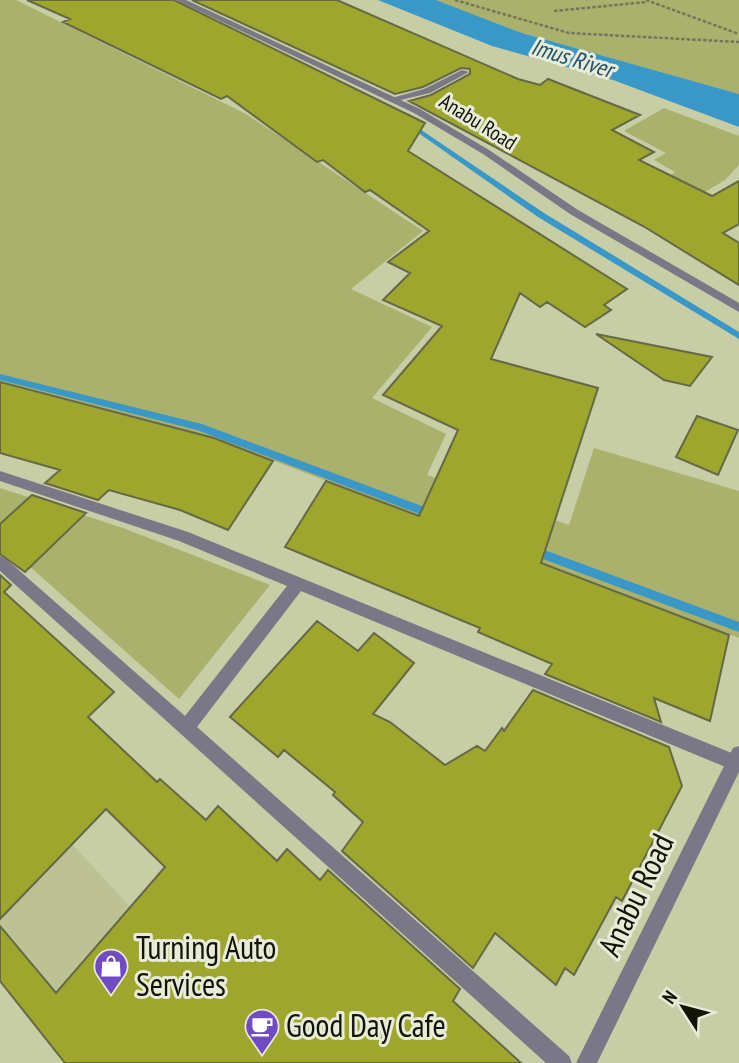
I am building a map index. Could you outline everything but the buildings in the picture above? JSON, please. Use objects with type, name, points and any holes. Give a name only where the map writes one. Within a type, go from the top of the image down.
[{"type":"street","name":"Anabu Road","points":[[180,0],[392,99],[468,141],[605,231],[739,307]]},
{"type":"street","points":[[392,99],[427,90],[465,72]]},
{"type":"street","points":[[0,476],[159,527],[737,759]]},
{"type":"street","points":[[0,562],[562,1063]]},
{"type":"street","points":[[186,727],[298,583]]},
{"type":"street","name":"Anabu Road","points":[[586,1063],[737,759]]},
{"type":"path","points":[[455,0],[569,33],[739,43]]},
{"type":"path","points":[[554,11],[648,1],[739,34]]},
{"type":"shaded area","points":[[0,0],[16,0],[246,114],[423,231],[351,289],[432,327],[372,398],[446,434],[427,475],[569,525],[594,448],[739,491],[739,638],[214,438],[0,381]]},
{"type":"shaded area","points":[[436,0],[739,0],[739,94],[522,33]]},
{"type":"shaded area","points":[[664,108],[739,136],[739,165],[725,180],[690,201],[657,183],[675,172],[654,160],[666,153],[624,131]]},
{"type":"shaded area","points":[[0,488],[123,528],[270,585],[179,699],[0,540]]},
{"type":"shaded area","points":[[0,768],[275,1063],[31,1020],[0,982]]},
{"type":"water","name":"Imus River","points":[[378,0],[436,0],[522,33],[739,94],[739,127],[613,80],[492,46]]},
{"type":"waterway","points":[[409,124],[541,215],[739,336]]},
{"type":"waterway","points":[[0,377],[199,427],[434,515]]},
{"type":"waterway","points":[[531,550],[739,627]]},
{"type":"place","name":"Turning Auto Services","points":[[111,996]]},
{"type":"place","name":"Good Day Cafe","points":[[262,1056]]}]
